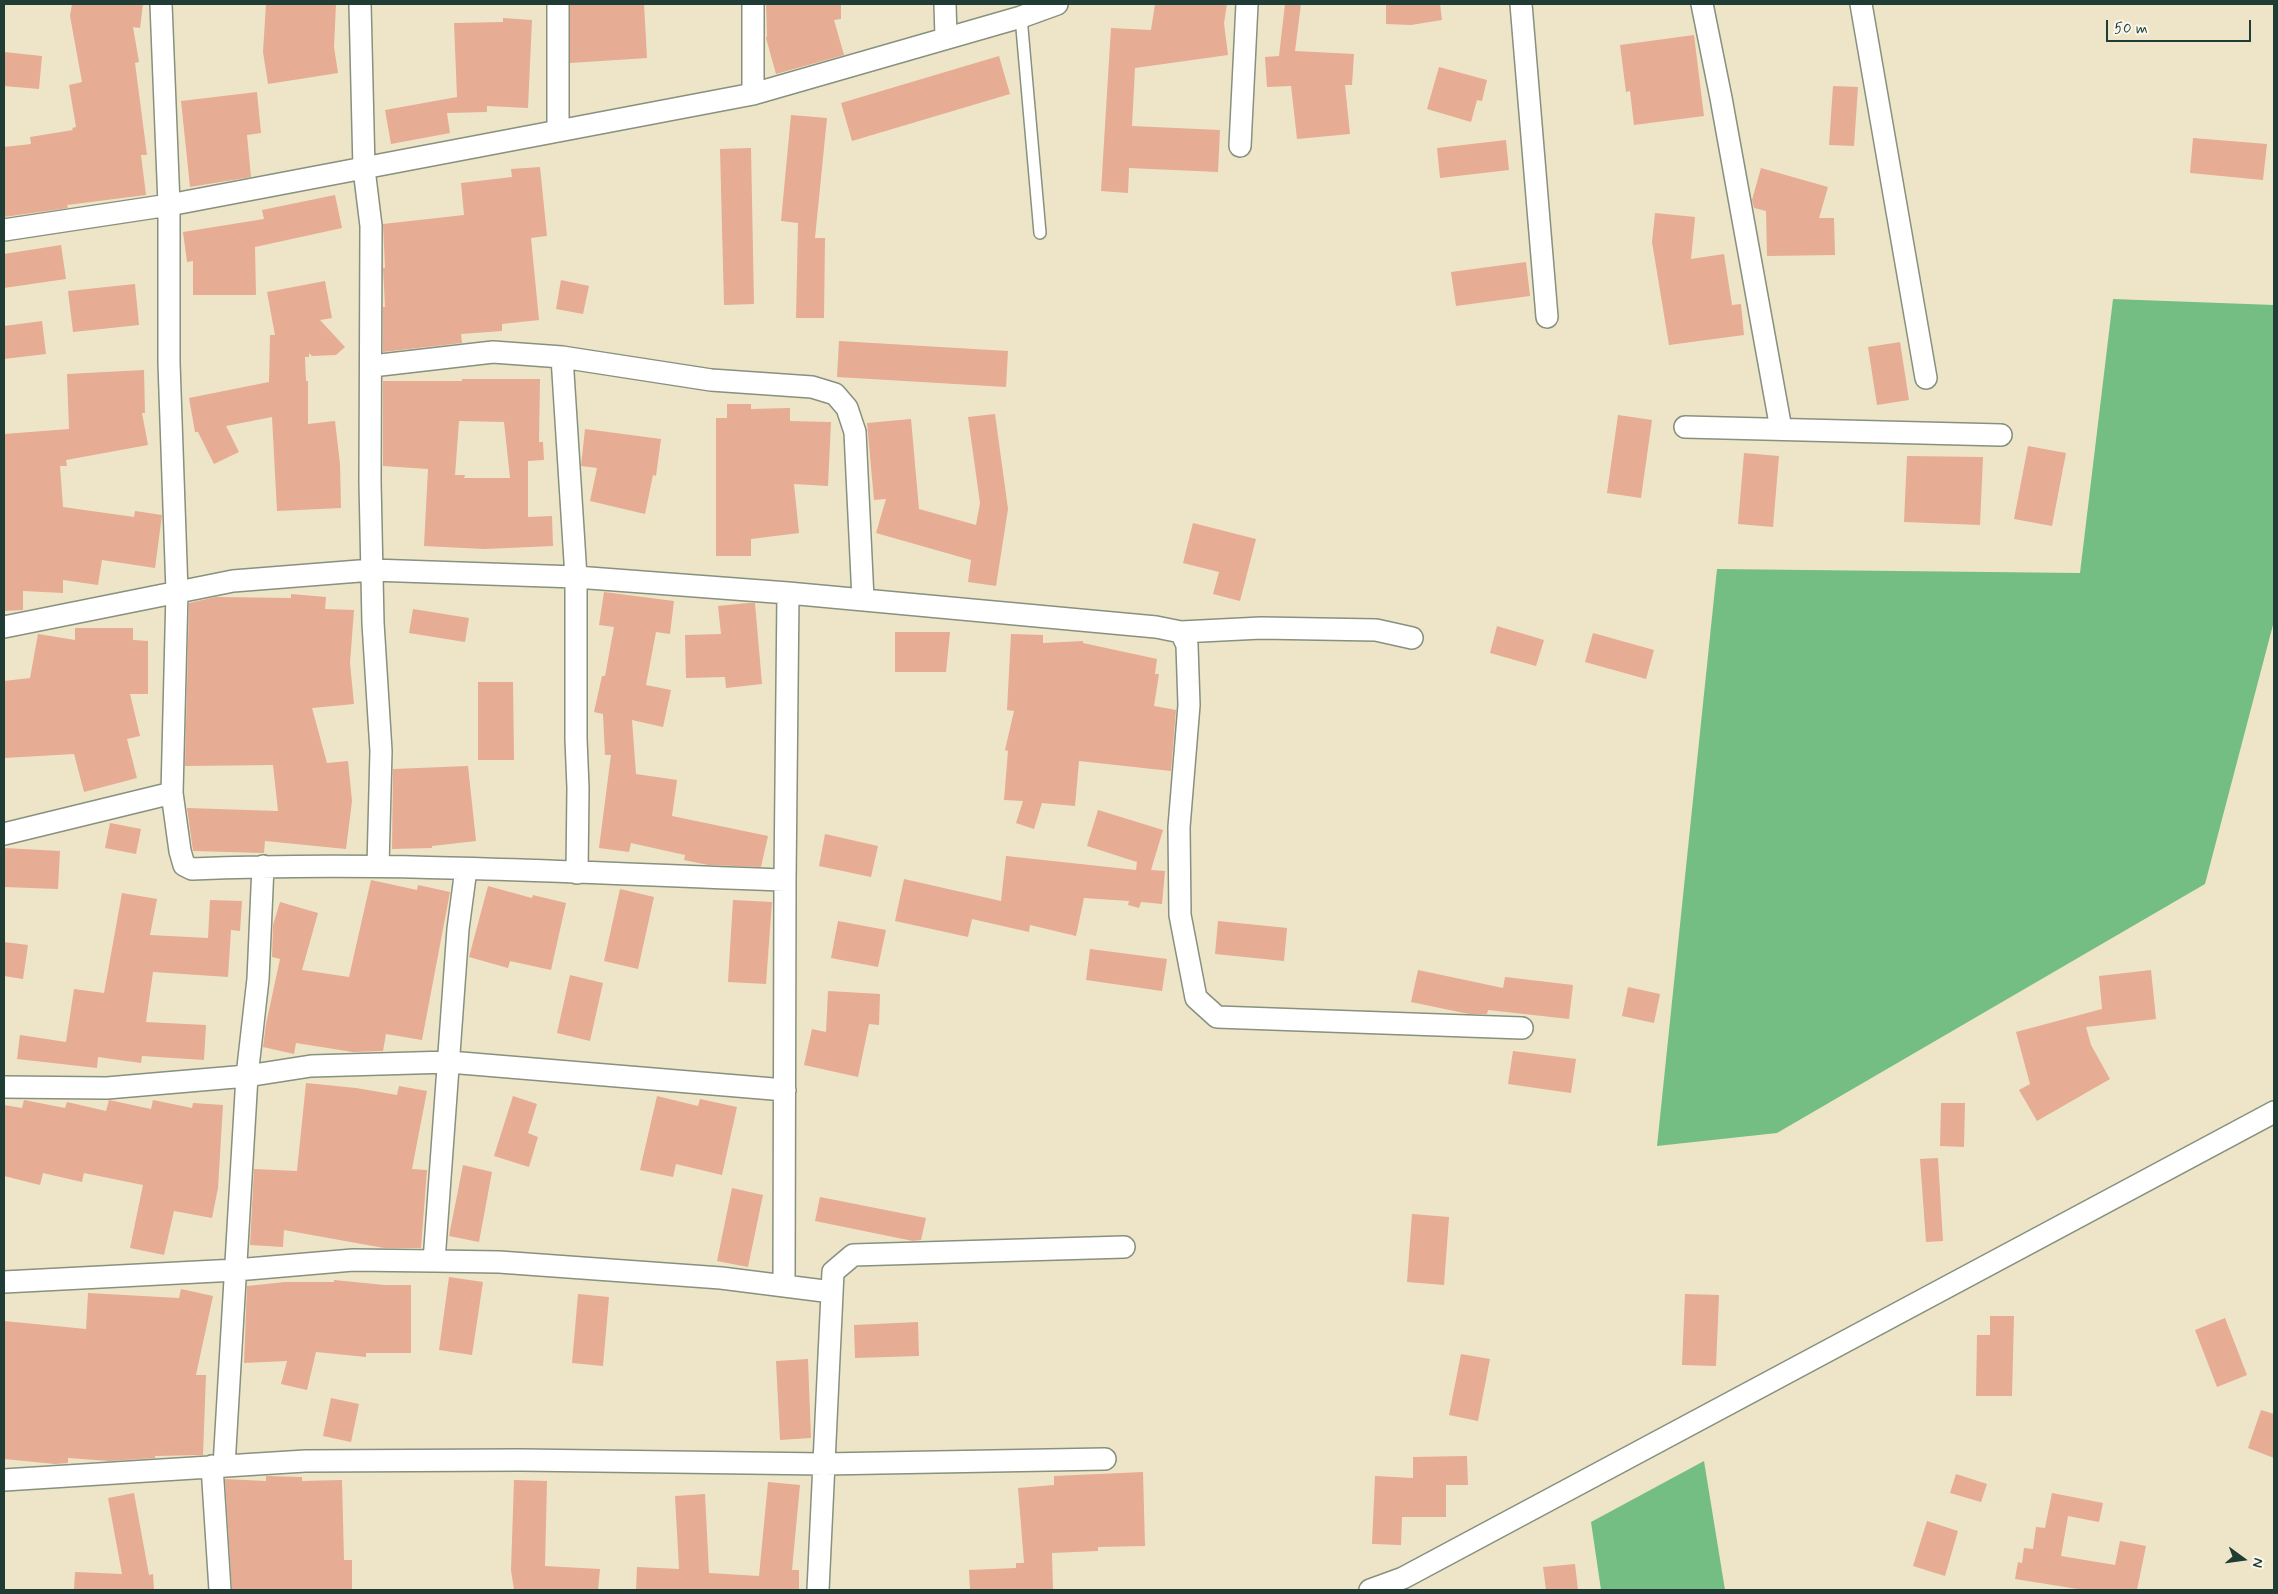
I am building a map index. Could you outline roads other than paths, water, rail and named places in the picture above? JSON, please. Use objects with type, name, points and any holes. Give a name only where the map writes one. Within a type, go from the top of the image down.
[{"type":"street","points":[[161,4],[170,205],[169,363],[177,592],[172,793],[180,851],[184,865],[192,869],[263,866],[378,866],[785,880]]},
{"type":"street","points":[[360,4],[364,169],[371,226],[372,366],[370,482],[373,623],[381,751],[378,866]]},
{"type":"street","points":[[558,4],[558,130]]},
{"type":"street","points":[[753,4],[753,94]]},
{"type":"street","points":[[945,4],[946,38]]},
{"type":"street","points":[[4,230],[170,205],[753,94],[1022,17],[1057,4]]},
{"type":"street","points":[[1240,146],[1247,4]]},
{"type":"street","points":[[1521,4],[1548,317]]},
{"type":"street","points":[[1702,4],[1721,98],[1781,429]]},
{"type":"street","points":[[1861,4],[1926,378]]},
{"type":"street","points":[[372,366],[493,352],[562,357],[711,380],[812,387],[835,394],[848,408],[855,432],[863,599]]},
{"type":"street","points":[[562,357],[576,577],[577,873]]},
{"type":"street","points":[[1686,427],[2001,434]]},
{"type":"street","points":[[4,627],[232,581],[372,570],[576,577],[788,592],[1156,627],[1181,632],[1261,628],[1376,630],[1412,638]]},
{"type":"street","points":[[784,1286],[788,592]]},
{"type":"street","points":[[1181,632],[1187,645],[1189,705],[1179,827],[1180,915],[1196,998],[1217,1017],[1522,1028]]},
{"type":"street","points":[[4,834],[172,793]]},
{"type":"street","points":[[220,1590],[218,1466],[236,1270],[247,1076],[258,979],[263,866]]},
{"type":"street","points":[[434,1261],[458,930],[466,870]]},
{"type":"street","points":[[4,1087],[107,1088],[247,1076],[311,1066],[449,1062],[785,1090]]},
{"type":"street","points":[[1370,1590],[1403,1578],[2274,1112]]},
{"type":"street","points":[[818,1590],[834,1272],[852,1255],[1124,1247]]},
{"type":"street","points":[[4,1282],[236,1270],[354,1260],[498,1262],[721,1278],[832,1292]]},
{"type":"street","points":[[4,1480],[305,1460],[521,1460],[824,1464],[1105,1459]]},
{"type":"lane","points":[[1022,17],[1040,233]]}]
